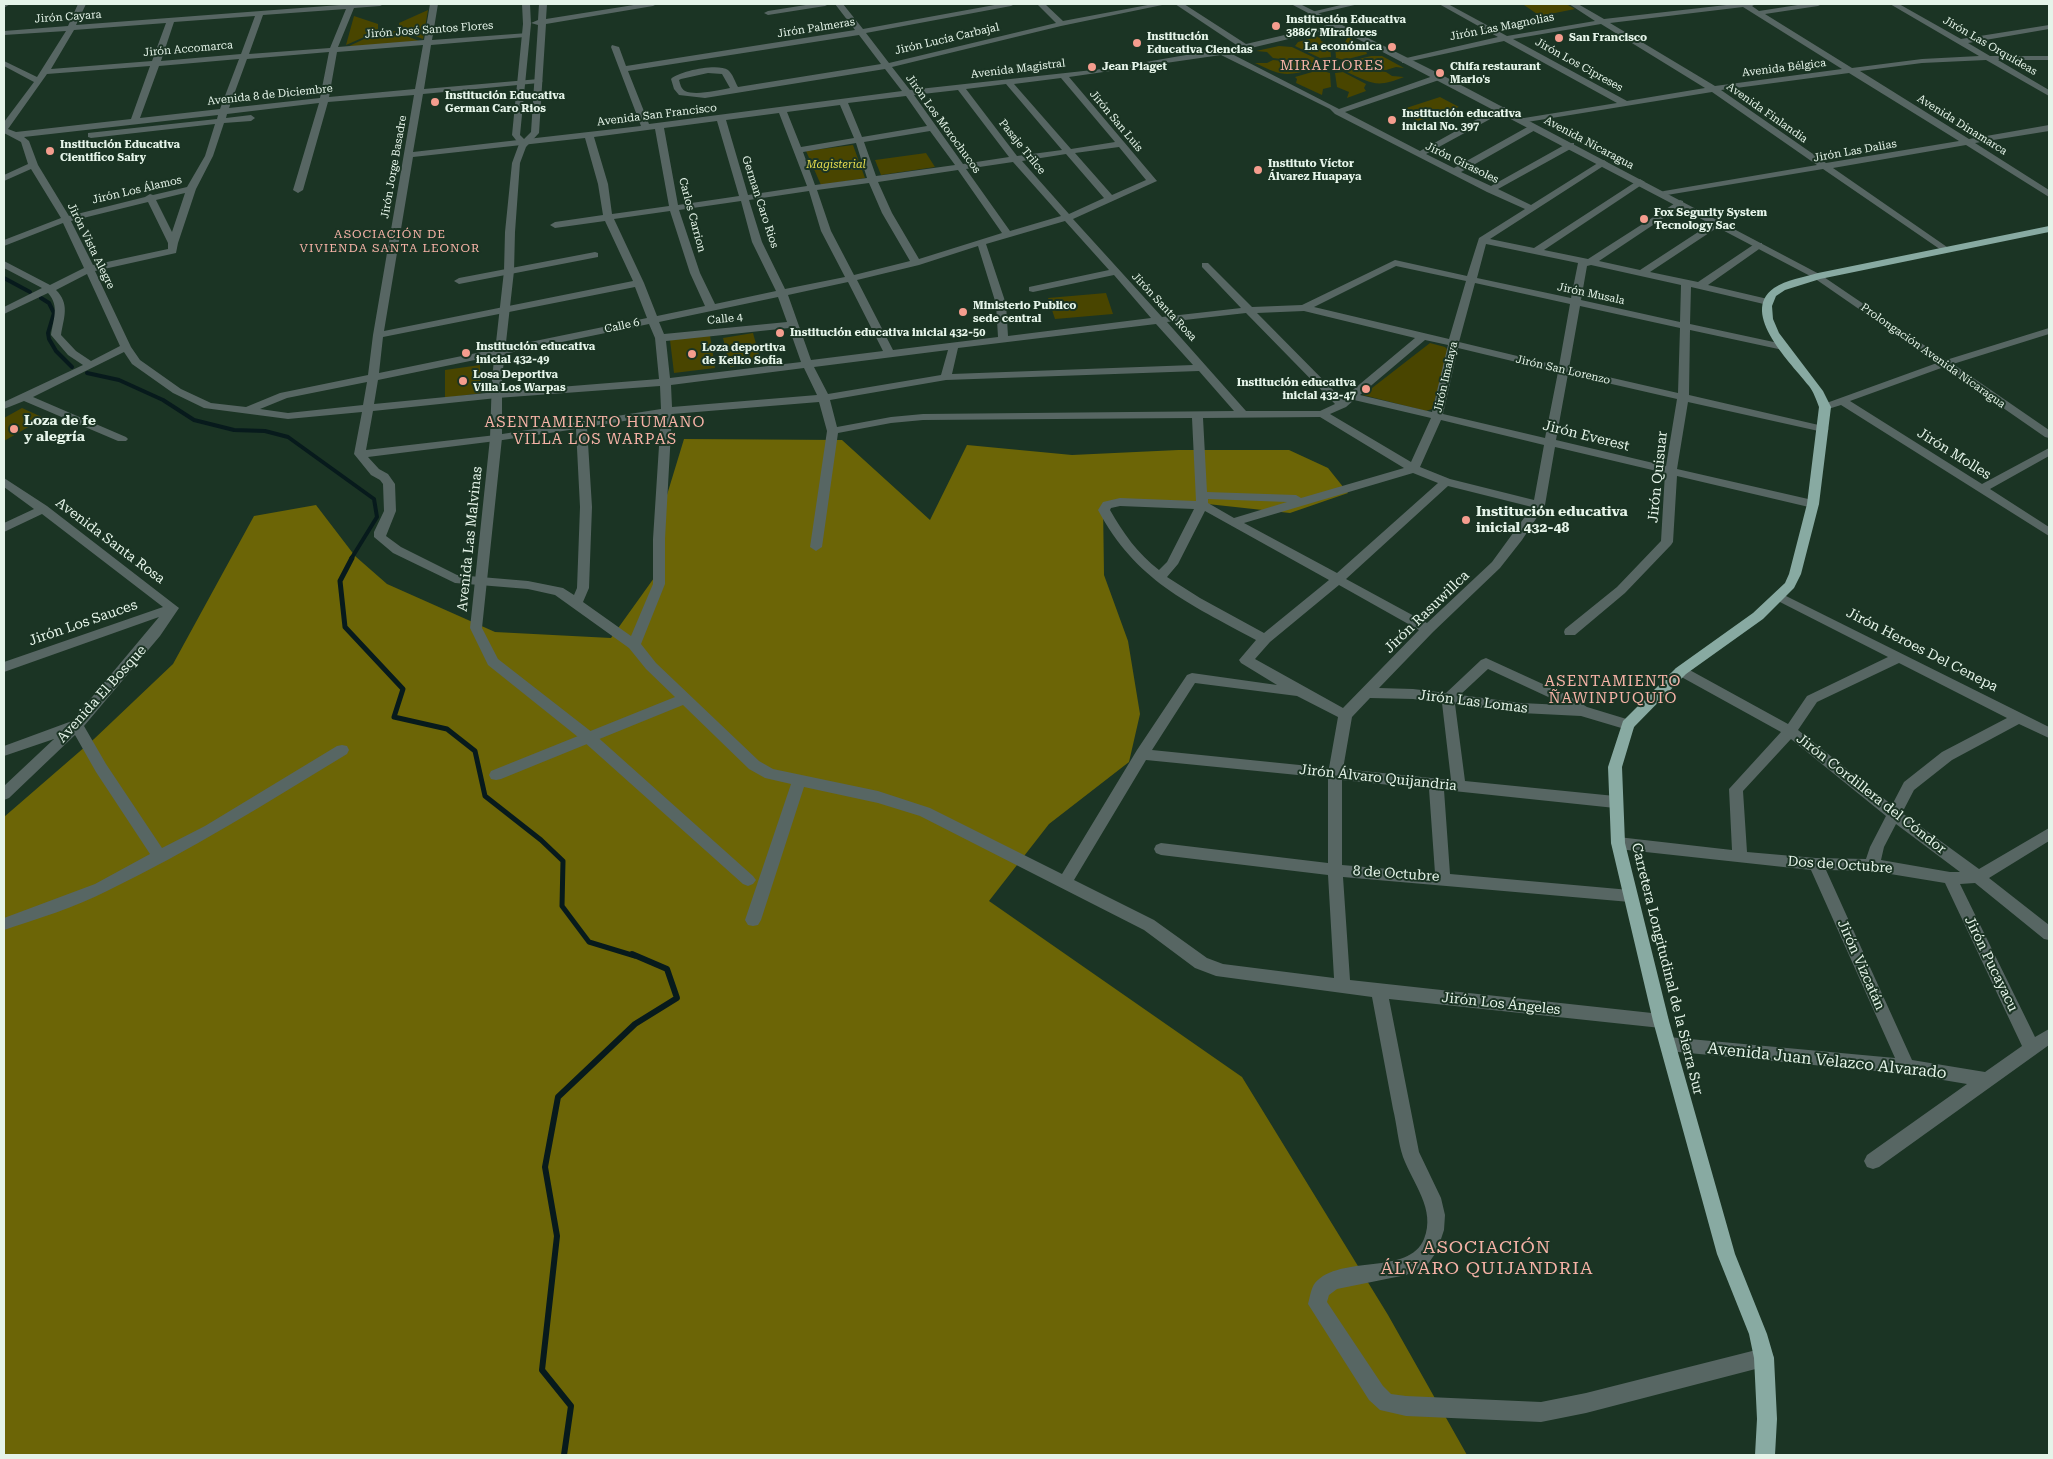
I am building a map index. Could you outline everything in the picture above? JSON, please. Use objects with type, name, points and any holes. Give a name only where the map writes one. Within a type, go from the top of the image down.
[{"type":"highway","points":[[1768,302],[1773,294],[1792,284],[1818,276],[1944,249],[2048,230]]},
{"type":"highway","name":"Carretera Longitudinal de la Sierra Sur","points":[[1766,1455],[1767,1419],[1764,1358],[1758,1334],[1726,1254],[1661,1021],[1618,843],[1615,767],[1628,726],[1681,671],[1758,616],[1780,597],[1795,574],[1813,504],[1824,407],[1820,394],[1772,332],[1767,317],[1768,302]]},
{"type":"street","points":[[4,129],[39,81],[72,28],[82,4]]},
{"type":"street","points":[[237,16],[241,4]]},
{"type":"street","points":[[173,243],[191,189],[209,156],[245,56],[259,4]]},
{"type":"street","name":"Jirón Cayara","points":[[4,33],[380,4]]},
{"type":"street","name":"Jirón Jorge Basadre","points":[[360,454],[378,334],[434,4]]},
{"type":"street","points":[[524,143],[516,135],[527,21],[526,4]]},
{"type":"street","name":"Avenida Las Malvinas","points":[[544,4],[536,133],[524,143],[517,153],[510,232],[509,272],[500,352],[496,438],[479,582],[476,628],[493,662],[588,737],[748,880]]},
{"type":"street","points":[[543,19],[618,4]]},
{"type":"street","points":[[527,21],[653,4]]},
{"type":"street","points":[[768,13],[825,4]]},
{"type":"street","name":"Jirón Los Morochucos","points":[[839,4],[908,93],[1008,234]]},
{"type":"street","name":"Jirón Palmeras","points":[[624,69],[861,32],[1012,4]]},
{"type":"street","points":[[1041,4],[1061,24]]},
{"type":"street","name":"Jirón Lucía Carbajal","points":[[735,90],[726,73],[720,70],[687,74],[675,79],[678,89],[682,93],[705,95],[886,66],[1061,24],[1164,4]]},
{"type":"street","points":[[1179,4],[1246,47]]},
{"type":"street","name":"Avenida Nicaragua","points":[[1295,4],[1524,121],[1818,276]]},
{"type":"street","points":[[1310,12],[1356,4]]},
{"type":"street","name":"Jirón Los Cipreses","points":[[1443,4],[1624,103]]},
{"type":"street","name":"Avenida Finlandia","points":[[1573,4],[1713,89],[1944,249]]},
{"type":"street","name":"Jirón Las Magnolias","points":[[1405,61],[1506,38],[1660,11],[1749,4]]},
{"type":"street","name":"Avenida Dinamarca","points":[[1749,4],[2049,194]]},
{"type":"street","points":[[1762,12],[1818,4]]},
{"type":"street","name":"Jirón Las Orquídeas","points":[[1894,4],[2049,92]]},
{"type":"street","points":[[298,190],[323,105],[334,48],[351,6]]},
{"type":"street","points":[[136,120],[171,21]]},
{"type":"street","name":"Avenida Magistral","points":[[908,93],[1112,70],[1222,52],[1336,25]]},
{"type":"street","points":[[1959,42],[2049,27]]},
{"type":"street","name":"Jirón José Santos Flores","points":[[334,48],[525,34]]},
{"type":"street","points":[[615,47],[646,128]]},
{"type":"street","name":"Jirón Accomarca","points":[[44,72],[334,48]]},
{"type":"street","name":"Jirón Girasoles","points":[[1222,52],[1333,106],[1338,112],[1454,172],[1533,208]]},
{"type":"street","name":"Avenida Bélgica","points":[[1524,121],[1713,89],[1857,72],[1922,61],[2049,58]]},
{"type":"street","points":[[4,63],[39,81]]},
{"type":"street","name":"Jirón San Luis","points":[[1064,75],[1152,181]]},
{"type":"street","points":[[1338,112],[1439,77]]},
{"type":"street","points":[[1008,82],[1110,200]]},
{"type":"street","name":"Avenida 8 de Diciembre","points":[[4,129],[15,134],[225,111],[323,105],[419,95],[539,86]]},
{"type":"street","name":"Pasaje Trilce","points":[[960,88],[1015,159],[1069,217]]},
{"type":"street","name":"Avenida San Francisco","points":[[409,155],[590,135],[908,93]]},
{"type":"street","points":[[843,102],[859,140],[872,180],[887,213],[916,263]]},
{"type":"street","name":"Avenida 8 de Diciembre","points":[[25,141],[220,122],[323,105]]},
{"type":"street","points":[[782,110],[812,188],[826,231],[889,352]]},
{"type":"street","points":[[1420,154],[1502,110]]},
{"type":"street","name":"German Caro Rios","points":[[721,118],[757,242],[782,293],[806,363],[824,398],[833,431]]},
{"type":"street","name":"Carlos Carrion","points":[[658,126],[674,208],[695,273],[711,307]]},
{"type":"street","points":[[1454,172],[1534,127]]},
{"type":"street","points":[[797,150],[931,128]]},
{"type":"street","name":"Jirón Las Dalias","points":[[1664,194],[2049,128]]},
{"type":"street","points":[[15,134],[25,141]]},
{"type":"street","points":[[590,135],[603,184],[608,217],[639,283],[660,338],[667,412],[659,539],[659,584],[634,645]]},
{"type":"street","name":"Jirón Vista Alegre","points":[[25,141],[33,165],[66,219],[126,347]]},
{"type":"street","points":[[555,225],[1121,144]]},
{"type":"street","points":[[1490,190],[1571,146]]},
{"type":"street","points":[[1482,240],[1604,163]]},
{"type":"street","points":[[4,178],[33,165]]},
{"type":"street","name":"Calle 6","points":[[249,410],[284,395],[850,279],[916,263],[1069,217],[1152,181]]},
{"type":"street","points":[[1536,251],[1640,182]]},
{"type":"street","name":"Jirón Los Álamos","points":[[4,243],[66,219],[150,197],[191,189]]},
{"type":"street","points":[[4,311],[90,269],[174,251],[173,243],[150,197]]},
{"type":"street","points":[[1586,262],[1680,203]]},
{"type":"street","name":"Jirón Santa Rosa","points":[[1069,217],[1115,272],[1242,413]]},
{"type":"street","points":[[1643,272],[1718,223]]},
{"type":"street","points":[[1482,240],[1643,272],[1768,302]]},
{"type":"street","name":"Jirón Imalaya","points":[[1414,469],[1437,416],[1482,240]]},
{"type":"street","points":[[981,242],[1001,304],[1003,338]]},
{"type":"street","points":[[1701,285],[1759,245]]},
{"type":"street","points":[[458,281],[595,255]]},
{"type":"street","name":"Jirón Rasuwillca","points":[[1345,715],[1428,629],[1468,594],[1496,564],[1540,505],[1576,303],[1586,262]]},
{"type":"street","points":[[4,406],[126,347],[136,362],[177,391],[208,406],[288,416],[497,395],[664,382],[1003,338],[1247,310],[1304,308],[1395,263]]},
{"type":"street","name":"Jirón Musala","points":[[1395,263],[1783,347]]},
{"type":"street","points":[[4,264],[49,288],[58,298],[61,311],[56,335],[72,353],[90,365]]},
{"type":"street","points":[[1205,265],[1342,405]]},
{"type":"street","points":[[1033,288],[1115,272]]},
{"type":"street","name":"Prolongación Avenida Nicaragua","points":[[1818,276],[2049,435]]},
{"type":"street","name":"Jirón Quisuar","points":[[1570,632],[1621,590],[1668,542],[1671,472],[1683,397],[1686,282]]},
{"type":"street","points":[[378,334],[639,283]]},
{"type":"street","name":"Jirón San Lorenzo","points":[[1304,308],[1454,345],[1823,429]]},
{"type":"street","name":"Calle 4","points":[[660,338],[793,325]]},
{"type":"street","points":[[1824,407],[1944,364],[2049,331]]},
{"type":"street","points":[[816,548],[833,431],[891,420],[923,417],[1197,416],[1242,413],[1322,414],[1342,405],[1422,337]]},
{"type":"street","points":[[946,378],[954,345]]},
{"type":"street","points":[[360,454],[496,438],[667,412],[824,398],[946,378],[1203,368]]},
{"type":"street","points":[[23,396],[122,439]]},
{"type":"street","name":"Jirón Everest","points":[[1351,396],[1813,504]]},
{"type":"street","name":"Jirón Molles","points":[[1842,401],[2049,532]]},
{"type":"street","points":[[1322,414],[1414,469],[1446,482],[1540,505]]},
{"type":"street","points":[[1159,578],[1172,564],[1202,500],[1197,416]]},
{"type":"street","points":[[577,602],[583,588],[586,507],[581,425]]},
{"type":"street","points":[[1982,489],[2049,451]]},
{"type":"street","name":"Jirón Los Ángeles","points":[[360,454],[375,472],[384,477],[389,484],[390,511],[380,532],[380,537],[397,550],[455,579],[528,584],[559,591],[577,602],[634,645],[684,699],[754,765],[770,774],[878,797],[925,812],[1149,925],[1201,963],[1222,971],[1342,987],[1661,1021]]},
{"type":"street","points":[[1233,522],[1414,469]]},
{"type":"street","name":"Avenida Santa Rosa","points":[[4,482],[43,508],[172,608]]},
{"type":"street","points":[[1342,987],[1335,870],[1334,773],[1345,715],[1302,693],[1246,660],[1265,638],[1337,580],[1446,482]]},
{"type":"street","points":[[1202,500],[1233,522],[1428,629]]},
{"type":"street","points":[[1265,638],[1204,606],[1159,578],[1135,555],[1119,536],[1104,510],[1107,505],[1120,502],[1308,500]]},
{"type":"street","points":[[4,528],[43,508]]},
{"type":"street","name":"Jirón Heroes Del Cenepa","points":[[1780,597],[2049,733]]},
{"type":"street","name":"Avenida El Bosque","points":[[4,794],[77,725],[155,633],[172,608]]},
{"type":"street","name":"Jirón Los Sauces","points":[[4,667],[172,608]]},
{"type":"street","points":[[1740,857],[1734,796],[1736,789],[1790,731],[1812,700],[1900,657]]},
{"type":"street","points":[[1459,787],[1448,699],[1486,663],[1564,699],[1582,711],[1628,726]]},
{"type":"street","name":"Jirón Cordillera del Cóndor","points":[[1681,671],[1790,731],[2049,934]]},
{"type":"street","points":[[1066,883],[1142,754],[1192,678],[1302,693]]},
{"type":"street","name":"Jirón Las Lomas","points":[[1365,694],[1413,694],[1521,708],[1582,711]]},
{"type":"street","points":[[496,775],[684,699]]},
{"type":"street","points":[[1872,865],[1877,847],[1910,786],[1947,756],[2018,718]]},
{"type":"street","points":[[4,751],[77,725],[101,768],[160,857]]},
{"type":"street","points":[[4,924],[100,888],[210,830],[342,750]]},
{"type":"street","name":"Jirón Álvaro Quijandria","points":[[1142,754],[1615,802]]},
{"type":"street","points":[[753,920],[799,780]]},
{"type":"street","points":[[1436,785],[1443,878]]},
{"type":"street","name":"Dos de Octubre","points":[[1618,843],[1816,864],[1872,865],[1950,878],[1978,877],[2049,834]]},
{"type":"street","name":"8 de Octubre","points":[[1161,849],[1335,870],[1443,878],[1630,896]]},
{"type":"street","name":"Jirón Vizcatán","points":[[1816,864],[1906,1067]]},
{"type":"street","name":"Jirón Pucayacu","points":[[1950,878],[2032,1050]]},
{"type":"street","points":[[1379,991],[1411,1153],[1432,1197],[1436,1215],[1431,1245],[1421,1258],[1408,1267],[1336,1278],[1323,1286],[1316,1295],[1317,1304],[1376,1393],[1387,1402],[1406,1406],[1541,1412],[1586,1403],[1764,1358]]},
{"type":"street","points":[[1873,1160],[2032,1050],[2049,1036]]},
{"type":"street","name":"Avenida Juan Velazco Alvarado","points":[[1668,1044],[1906,1067],[1986,1080]]},
{"type":"green space","points":[[1566,4],[1575,9],[1540,16],[1524,5]]},
{"type":"green space","points":[[428,10],[423,39],[400,30],[399,23]]},
{"type":"green space","points":[[354,16],[378,24],[378,31],[346,45]]},
{"type":"green space","points":[[394,31],[419,41],[347,47],[377,33]]},
{"type":"green space","points":[[1324,35],[1320,38],[1321,41],[1330,45],[1331,57],[1320,58],[1295,46],[1298,42]]},
{"type":"green space","points":[[1348,37],[1367,49],[1367,54],[1344,60],[1336,58],[1335,45],[1344,44]]},
{"type":"green space","points":[[1279,46],[1292,47],[1317,59],[1313,63],[1273,58],[1267,52],[1256,51]]},
{"type":"green space","points":[[1371,56],[1382,56],[1404,68],[1396,67],[1386,70],[1349,66],[1346,62]]},
{"type":"green space","points":[[1273,60],[1313,64],[1316,68],[1298,73],[1284,74],[1255,63],[1267,63]]},
{"type":"green space","points":[[1349,68],[1386,72],[1392,76],[1404,77],[1387,83],[1374,83],[1345,71]]},
{"type":"green space","points":[[1319,70],[1330,73],[1331,87],[1323,89],[1322,95],[1296,83],[1297,79],[1295,77]]},
{"type":"green space","points":[[1343,72],[1366,84],[1364,88],[1366,91],[1347,98],[1349,92],[1337,87],[1335,73]]},
{"type":"green space","points":[[1440,97],[1459,107],[1418,121],[1400,110]]},
{"type":"green space","name":"Magisterial","points":[[853,145],[865,178],[821,185],[806,151]]},
{"type":"green space","points":[[926,153],[935,167],[881,175],[875,160]]},
{"type":"green space","points":[[1106,293],[1113,314],[1055,319],[1048,298]]},
{"type":"green space","points":[[753,333],[761,362],[730,367],[723,338]]},
{"type":"green space","name":"Loza deportiva de Keiko Sofia","points":[[710,335],[715,368],[674,373],[670,340]]},
{"type":"green space","points":[[1430,343],[1445,347],[1449,351],[1432,409],[1426,411],[1363,395]]},
{"type":"green space","name":"Losa Deportiva Villa Los Warpas","points":[[480,365],[481,393],[445,398],[445,370]]},
{"type":"green space","name":"Loza de fe y alegría","points":[[22,408],[44,418],[4,441],[4,418]]},
{"type":"shaded area","points":[[684,439],[842,440],[930,520],[967,445],[1072,455],[1178,450],[1289,450],[1328,468],[1348,493],[1290,513],[1180,501],[1103,504],[1104,575],[1128,641],[1140,714],[1129,762],[1049,824],[989,901],[1242,1077],[1388,1315],[1467,1455],[4,1455],[4,817],[94,739],[173,664],[254,516],[316,505],[355,556],[387,584],[495,632],[611,638],[654,578],[663,508]]},
{"type":"waterway","points":[[4,278],[30,292]]},
{"type":"waterway","points":[[41,298],[49,303],[54,313],[48,333],[49,339],[56,351],[72,367]]},
{"type":"waterway","points":[[87,373],[119,380],[163,400],[194,420],[234,430],[265,431],[288,437],[374,499],[377,517],[351,559]]},
{"type":"waterway","points":[[352,558],[340,581],[345,627],[403,689],[394,717],[447,729],[475,751],[485,796],[541,840],[563,861],[562,906],[589,942],[635,956]]},
{"type":"waterway","points":[[564,1455],[571,1406],[542,1370],[557,1236],[545,1167],[558,1097],[635,1024],[677,998],[667,969],[632,954]]},
{"type":"place","name":"Institución Educativa 38867 Miraflores","points":[[1276,26]]},
{"type":"place","name":"San Francisco","points":[[1559,38]]},
{"type":"place","name":"Institución Educativa Ciencias","points":[[1137,43]]},
{"type":"place","name":"La económica","points":[[1392,47]]},
{"type":"place","name":"Jean Piaget","points":[[1092,67]]},
{"type":"place","name":"Chifa restaurant Mario's","points":[[1440,73]]},
{"type":"place","name":"Institución Educativa German Caro Rios","points":[[435,102]]},
{"type":"place","name":"Institución educativa inicial No. 397","points":[[1392,120]]},
{"type":"place","name":"Institución Educativa Cientifico Sairy","points":[[50,151]]},
{"type":"place","name":"Instituto Víctor Álvarez Huapaya","points":[[1258,170]]},
{"type":"place","name":"Fox Segurity System Tecnology Sac","points":[[1644,219]]},
{"type":"place","name":"Ministerio Publico sede central","points":[[963,312]]},
{"type":"place","name":"Institución educativa inicial 432-50","points":[[780,333]]},
{"type":"place","name":"Institución educativa inicial 432-49","points":[[466,353]]},
{"type":"place","name":"Loza deportiva de Keiko Sofia","points":[[692,354]]},
{"type":"place","name":"Losa Deportiva Villa Los Warpas","points":[[463,381]]},
{"type":"place","name":"Institución educativa inicial 432-47","points":[[1366,389]]},
{"type":"place","name":"Loza de fe y alegría","points":[[14,429]]},
{"type":"place","name":"Institución educativa inicial 432-48","points":[[1466,520]]},
{"type":"district","name":"MIRAFLORES","points":[[1332,66]]},
{"type":"district","name":"ASOCIACIÓN DE VIVIENDA SANTA LEONOR","points":[[390,241]]},
{"type":"district","name":"ASENTAMIENTO HUMANO VILLA LOS WARPAS","points":[[595,432]]},
{"type":"district","name":"ASENTAMIENTO ÑAWINPUQUIO","points":[[1613,690]]},
{"type":"district","name":"ASOCIACIÓN ÁLVARO QUIJANDRIA","points":[[1487,1258]]}]
